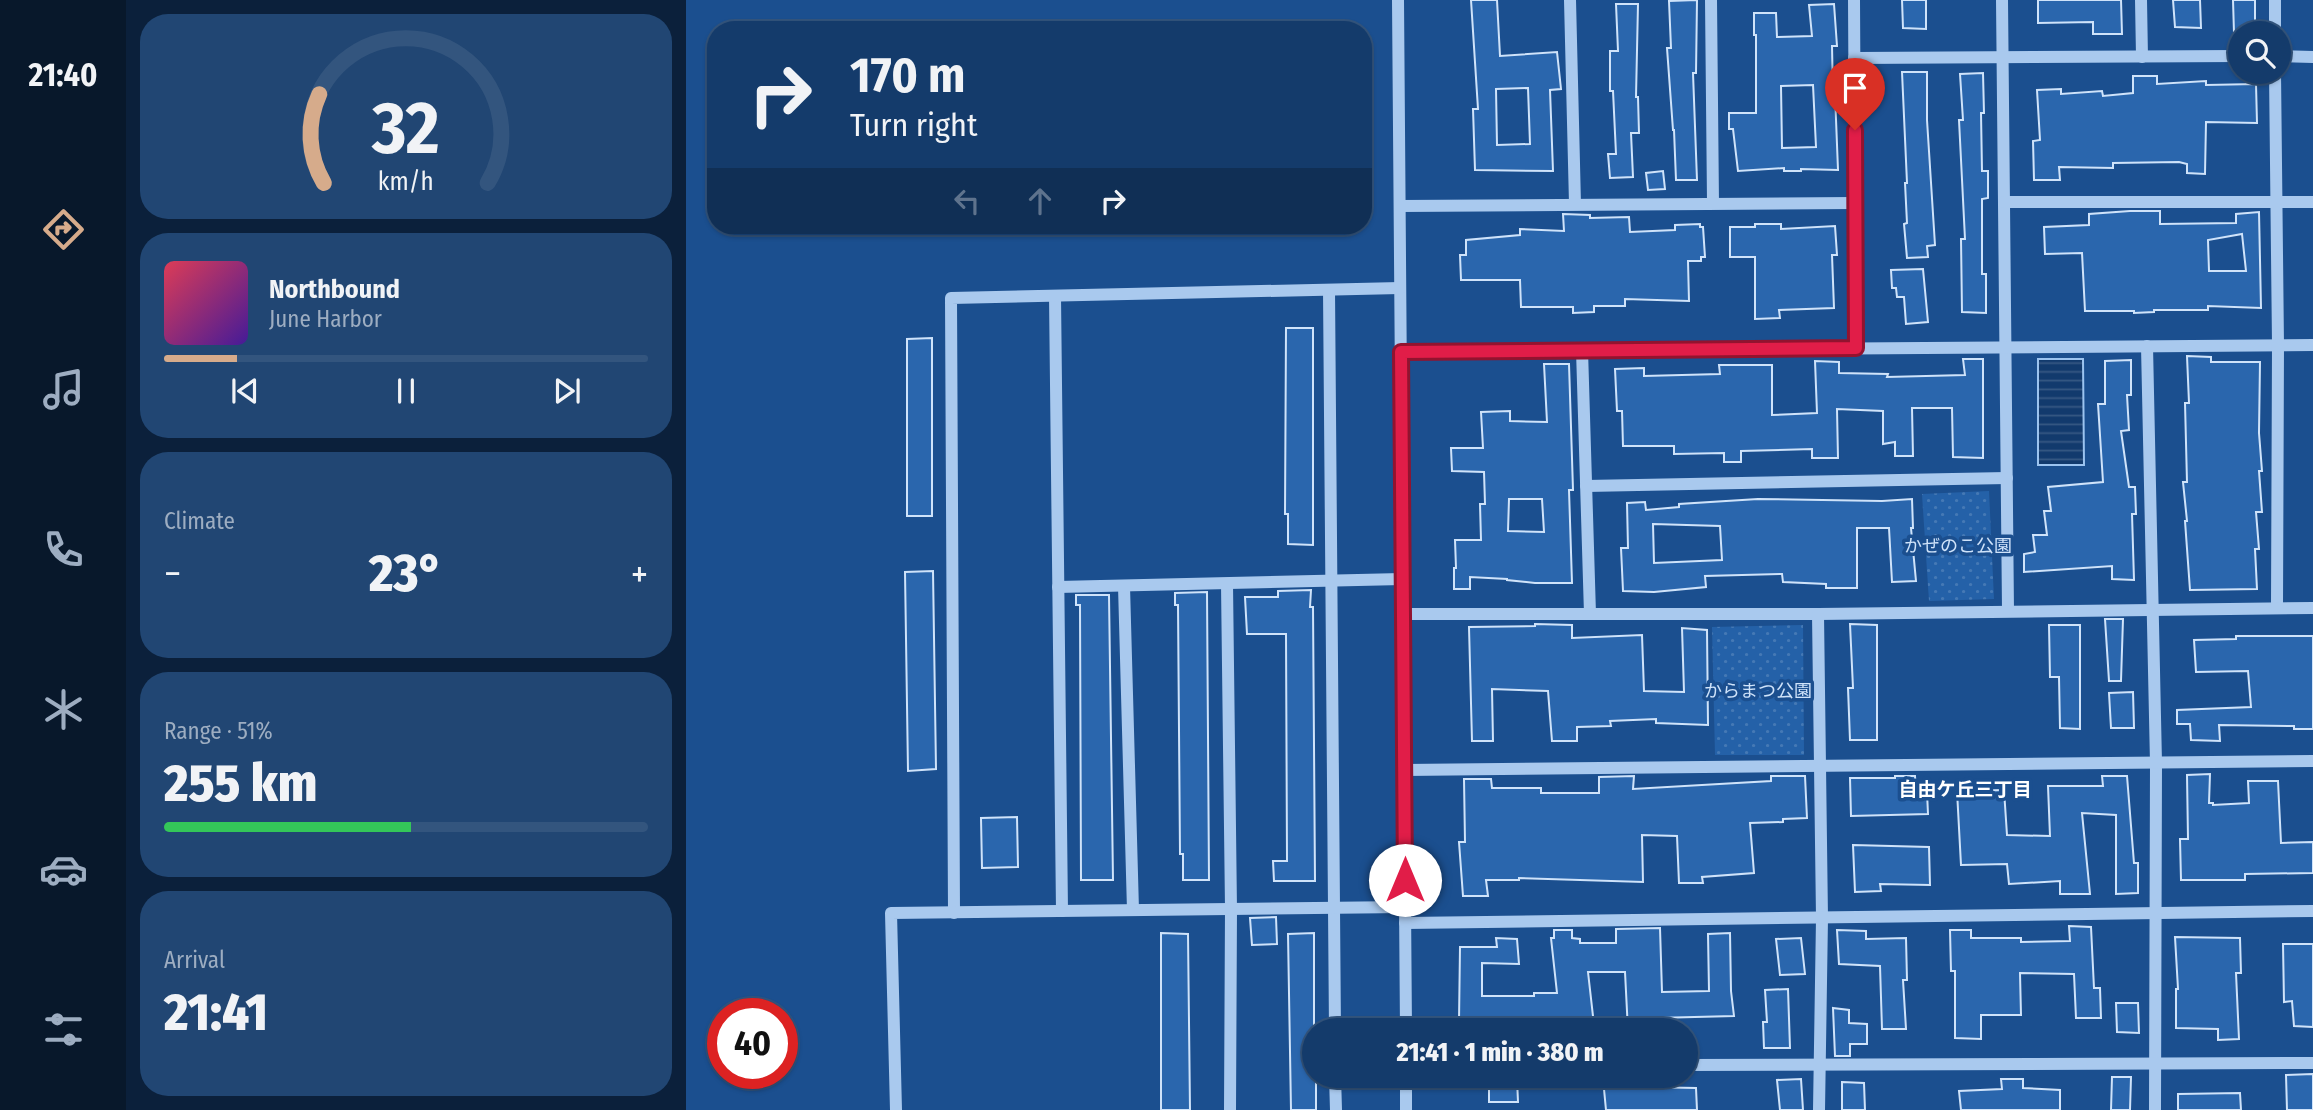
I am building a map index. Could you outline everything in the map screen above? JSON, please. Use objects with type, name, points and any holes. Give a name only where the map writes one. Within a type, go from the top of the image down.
[{"type":"street","points":[[1398,0],[1406,1018]]},
{"type":"street","points":[[1570,0],[1575,204]]},
{"type":"street","points":[[1711,0],[1713,203]]},
{"type":"street","points":[[1854,0],[1856,348]]},
{"type":"street","points":[[2002,0],[2008,611]]},
{"type":"street","points":[[2141,0],[2142,57]]},
{"type":"street","points":[[2275,0],[2275,21]]},
{"type":"street","points":[[1854,58],[2228,56]]},
{"type":"street","points":[[2291,56],[2313,57]]},
{"type":"street","points":[[2276,84],[2277,608]]},
{"type":"street","points":[[1400,206],[1855,202]]},
{"type":"street","points":[[2004,202],[2313,202]]},
{"type":"street","points":[[954,913],[951,298],[1400,288]]},
{"type":"street","points":[[1329,290],[1335,1018]]},
{"type":"street","points":[[1055,296],[1062,911]]},
{"type":"street","points":[[1401,352],[2313,345]]},
{"type":"street","points":[[2147,346],[2155,763],[2155,1110]]},
{"type":"street","points":[[1582,350],[1590,614]]},
{"type":"street","points":[[1586,486],[2007,478]]},
{"type":"street","points":[[1058,587],[1402,579]]},
{"type":"street","points":[[1227,584],[1231,909],[1230,1110]]},
{"type":"street","points":[[1124,586],[1133,910]]},
{"type":"street","points":[[1403,614],[1818,614],[2313,608]]},
{"type":"street","points":[[1818,614],[1822,918],[1819,1110]]},
{"type":"street","points":[[1404,770],[2313,761]]},
{"type":"street","points":[[896,1110],[891,914],[1405,907]]},
{"type":"street","points":[[1405,923],[2313,911]]},
{"type":"street","points":[[1698,1065],[2313,1063]]},
{"type":"street","points":[[1335,1088],[1336,1110]]},
{"type":"street","points":[[1406,1088],[1406,1110]]},
{"type":"green space","name":"かぜのこ公園","points":[[1989,491],[1994,599],[1929,601],[1922,494]]},
{"type":"green space","name":"からまつ公園","points":[[1803,625],[1804,755],[1715,755],[1712,627]]},
{"type":"shaded area","points":[[2038,359],[2083,359],[2084,465],[2038,465]]},
{"type":"building","points":[[1471,0],[1497,0],[1500,56],[1557,52],[1561,89],[1550,90],[1553,171],[1475,170],[1473,109],[1478,109]],"holes":[[[1528,88],[1530,144],[1497,145],[1496,89]]]},
{"type":"building","points":[[1697,0],[1696,73],[1693,73],[1697,180],[1676,180],[1667,48],[1671,48],[1669,1]]},
{"type":"building","points":[[1902,0],[1926,0],[1926,29],[1903,28]]},
{"type":"building","points":[[2038,0],[2121,0],[2122,34],[2093,34],[2093,22],[2038,23]]},
{"type":"building","points":[[2173,0],[2200,0],[2201,28],[2175,27]]},
{"type":"building","points":[[2233,0],[2255,0],[2255,21],[2234,21]]},
{"type":"building","points":[[1616,4],[1638,4],[1636,97],[1639,133],[1631,133],[1633,177],[1610,178],[1608,154],[1616,154],[1613,91],[1610,91],[1610,51],[1618,51]]},
{"type":"building","points":[[1834,4],[1837,46],[1832,46],[1833,94],[1838,170],[1784,171],[1784,168],[1738,171],[1733,129],[1729,129],[1729,113],[1756,113],[1754,13],[1776,13],[1777,37],[1812,36],[1809,5]],"holes":[[[1813,85],[1816,147],[1782,148],[1781,86]]]},
{"type":"building","points":[[1902,72],[1927,72],[1927,120],[1935,245],[1927,246],[1928,257],[1907,258]]},
{"type":"building","points":[[1983,73],[1982,171],[1988,171],[1988,198],[1982,199],[1982,274],[1986,274],[1986,313],[1962,312],[1961,239],[1965,239],[1959,120],[1963,120],[1960,74]]},
{"type":"building","points":[[2133,76],[2157,76],[2157,84],[2206,81],[2206,85],[2256,84],[2257,123],[2206,122],[2205,174],[2187,173],[2187,164],[2179,162],[2113,163],[2113,168],[2059,167],[2060,180],[2034,180],[2033,141],[2040,140],[2037,90],[2061,89],[2061,94],[2102,91],[2103,96],[2133,93]]},
{"type":"building","points":[[1663,171],[1665,189],[1648,190],[1646,173]]},
{"type":"building","points":[[2160,211],[2160,224],[2236,223],[2236,214],[2259,212],[2261,308],[2208,306],[2208,310],[2154,310],[2134,313],[2085,311],[2082,253],[2045,254],[2044,227],[2089,225],[2089,214]],"holes":[[[2242,234],[2246,271],[2209,271],[2208,240]]]},
{"type":"building","points":[[1563,214],[1590,215],[1590,218],[1629,217],[1630,232],[1675,230],[1675,225],[1700,224],[1700,227],[1703,227],[1705,257],[1701,257],[1701,261],[1688,261],[1689,301],[1625,299],[1625,306],[1594,306],[1594,312],[1573,313],[1573,307],[1521,307],[1520,280],[1461,280],[1460,255],[1466,255],[1466,240],[1520,235],[1520,229],[1564,231]]},
{"type":"building","points":[[1755,224],[1781,224],[1781,229],[1835,226],[1837,255],[1832,255],[1834,308],[1779,310],[1780,318],[1755,319],[1755,257],[1730,257],[1730,227],[1755,227]]},
{"type":"building","points":[[1923,269],[1928,322],[1906,324],[1904,297],[1897,297],[1896,288],[1892,288],[1891,270]]},
{"type":"building","points":[[1286,328],[1313,328],[1313,545],[1288,544],[1288,514],[1285,514]]},
{"type":"building","points":[[932,338],[932,516],[907,516],[907,339]]},
{"type":"building","points":[[2187,356],[2211,357],[2211,362],[2260,362],[2259,433],[2262,471],[2259,471],[2262,512],[2256,512],[2259,549],[2255,549],[2257,589],[2190,590],[2183,482],[2187,482]]},
{"type":"building","points":[[1963,359],[1983,359],[1983,458],[1953,457],[1952,408],[1912,408],[1913,456],[1895,456],[1895,442],[1883,444],[1883,411],[1837,409],[1838,458],[1812,458],[1812,449],[1741,451],[1741,462],[1724,462],[1724,453],[1674,454],[1674,446],[1623,446],[1622,411],[1617,411],[1615,369],[1644,368],[1644,376],[1720,374],[1719,365],[1772,365],[1772,415],[1817,413],[1815,361],[1839,362],[1839,373],[1888,374],[1887,377],[1965,375]]},
{"type":"building","points":[[2131,360],[2131,395],[2127,395],[2129,430],[2121,431],[2129,487],[2135,487],[2136,514],[2132,514],[2134,580],[2112,579],[2112,566],[2024,572],[2024,554],[2035,552],[2033,535],[2047,535],[2044,511],[2051,511],[2048,487],[2103,482],[2098,404],[2105,404],[2105,361]]},
{"type":"building","points":[[1544,364],[1569,364],[1573,490],[1569,490],[1572,583],[1535,583],[1470,577],[1470,589],[1454,589],[1455,540],[1481,540],[1480,504],[1485,504],[1484,472],[1452,471],[1451,448],[1483,448],[1481,412],[1510,411],[1510,421],[1547,422]],"holes":[[[1509,499],[1542,499],[1544,532],[1508,531]]]},
{"type":"building","points":[[1758,499],[1912,499],[1911,528],[1916,581],[1892,582],[1889,528],[1857,528],[1857,588],[1826,588],[1826,584],[1783,582],[1782,574],[1705,576],[1706,587],[1654,592],[1623,591],[1621,548],[1628,548],[1627,503],[1645,502],[1646,510],[1679,507],[1679,504]],"holes":[[[1653,524],[1720,526],[1722,560],[1654,563]]]},
{"type":"building","points":[[933,571],[936,769],[908,771],[905,572]]},
{"type":"building","points":[[1311,590],[1315,881],[1274,881],[1273,861],[1287,861],[1286,634],[1247,634],[1245,597],[1278,597],[1278,591]]},
{"type":"building","points":[[1207,592],[1209,880],[1183,880],[1183,854],[1180,854],[1178,605],[1175,605],[1175,593]]},
{"type":"building","points":[[1076,595],[1109,595],[1113,880],[1081,880],[1080,605],[1076,605]]},
{"type":"building","points":[[2105,619],[2123,619],[2121,681],[2109,681]]},
{"type":"building","points":[[1850,624],[1877,625],[1877,740],[1850,740],[1848,688],[1853,688]]},
{"type":"building","points":[[1572,625],[1572,638],[1642,635],[1644,691],[1684,692],[1682,628],[1707,630],[1708,725],[1656,723],[1656,719],[1610,721],[1611,726],[1577,727],[1577,741],[1552,741],[1548,691],[1492,689],[1493,741],[1472,741],[1469,627]]},
{"type":"building","points":[[2049,625],[2080,625],[2080,729],[2060,728],[2059,677],[2050,677]]},
{"type":"building","points":[[2236,636],[2313,636],[2313,729],[2294,729],[2294,726],[2219,725],[2220,741],[2191,740],[2190,724],[2177,724],[2177,710],[2251,707],[2248,671],[2196,672],[2194,640],[2236,639]]},
{"type":"building","points":[[2133,692],[2134,728],[2111,728],[2109,693]]},
{"type":"building","points":[[2210,774],[2209,803],[2213,805],[2249,803],[2248,781],[2278,781],[2281,843],[2313,842],[2313,873],[2245,874],[2245,880],[2181,880],[2180,839],[2188,839],[2187,775]]},
{"type":"building","points":[[1634,776],[1633,789],[1771,781],[1771,776],[1805,776],[1807,818],[1750,823],[1754,873],[1702,877],[1703,883],[1679,883],[1677,836],[1642,835],[1643,882],[1519,878],[1486,880],[1488,896],[1463,896],[1459,842],[1465,842],[1464,779],[1491,779],[1492,788],[1541,788],[1541,793],[1599,793],[1599,777]]},
{"type":"building","points":[[1915,776],[1916,792],[1927,792],[1928,814],[1851,816],[1850,778]]},
{"type":"building","points":[[2102,776],[2127,776],[2134,863],[2138,863],[2138,893],[2116,894],[2116,815],[2082,813],[2090,894],[2060,894],[2060,881],[2009,884],[2007,864],[1961,865],[1957,791],[2004,790],[2007,835],[2050,836],[2048,786],[2103,786]]},
{"type":"building","points":[[1017,817],[1018,867],[982,868],[981,818]]},
{"type":"building","points":[[1853,845],[1929,847],[1930,885],[1880,884],[1881,891],[1855,892]]},
{"type":"building","points":[[1276,917],[1277,944],[1252,945],[1250,918]]},
{"type":"building","points":[[2069,926],[2091,927],[2094,988],[2100,988],[2101,1018],[2076,1018],[2074,974],[2020,973],[2021,1015],[1981,1015],[1981,1039],[1955,1038],[1955,971],[1951,971],[1950,930],[1971,930],[1971,938],[2021,938],[2021,942],[2070,941]]},
{"type":"building","points":[[1660,928],[1662,992],[1709,991],[1708,934],[1730,933],[1734,1016],[1627,1018],[1625,972],[1588,972],[1593,1018],[1459,1018],[1460,947],[1497,947],[1496,938],[1517,939],[1519,964],[1482,963],[1482,996],[1534,996],[1534,993],[1557,993],[1551,938],[1554,938],[1554,930],[1572,930],[1572,938],[1580,939],[1580,943],[1616,943],[1616,929]]},
{"type":"building","points":[[1837,930],[1866,931],[1866,939],[1906,938],[1907,980],[1903,980],[1906,1029],[1882,1029],[1880,966],[1839,964]]},
{"type":"building","points":[[1161,933],[1188,934],[1190,1110],[1161,1110]]},
{"type":"building","points":[[1314,933],[1314,1018],[1302,1018],[1302,1088],[1316,1088],[1316,1110],[1291,1110],[1288,934]]},
{"type":"building","points":[[2175,937],[2240,938],[2241,973],[2236,973],[2239,1039],[2218,1040],[2218,1029],[2176,1028],[2178,989]]},
{"type":"building","points":[[1801,938],[1805,974],[1780,975],[1776,939]]},
{"type":"building","points":[[2283,944],[2313,944],[2313,1027],[2294,1026],[2292,1001],[2284,1002]]},
{"type":"building","points":[[1788,989],[1790,1048],[1764,1048],[1763,1022],[1767,1022],[1765,990]]},
{"type":"building","points":[[2116,1003],[2138,1003],[2139,1033],[2117,1032]]},
{"type":"building","points":[[1833,1008],[1849,1010],[1849,1023],[1867,1024],[1867,1044],[1850,1044],[1850,1056],[1835,1056]]},
{"type":"building","points":[[2313,1074],[2313,1110],[2287,1110],[2286,1075]]},
{"type":"building","points":[[2112,1077],[2131,1077],[2130,1110],[2111,1110]]},
{"type":"building","points":[[1801,1079],[1803,1110],[1780,1110],[1777,1080]]},
{"type":"building","points":[[2001,1079],[2023,1079],[2023,1088],[2060,1090],[2060,1110],[1961,1110],[1959,1091],[2002,1089]]},
{"type":"building","points":[[1842,1082],[1864,1083],[1865,1110],[1842,1110]]},
{"type":"building","points":[[1489,1088],[1517,1088],[1518,1102],[1489,1102]]},
{"type":"building","points":[[1696,1088],[1697,1110],[1606,1110],[1604,1089]]},
{"type":"building","points":[[2240,1093],[2241,1110],[2178,1110],[2178,1094]]},
{"type":"district","name":"自由ケ丘三丁目","points":[[1965,789]]},
{"type":"route","points":[[1405,880],[1401,352],[1856,348],[1855,130]]}]
